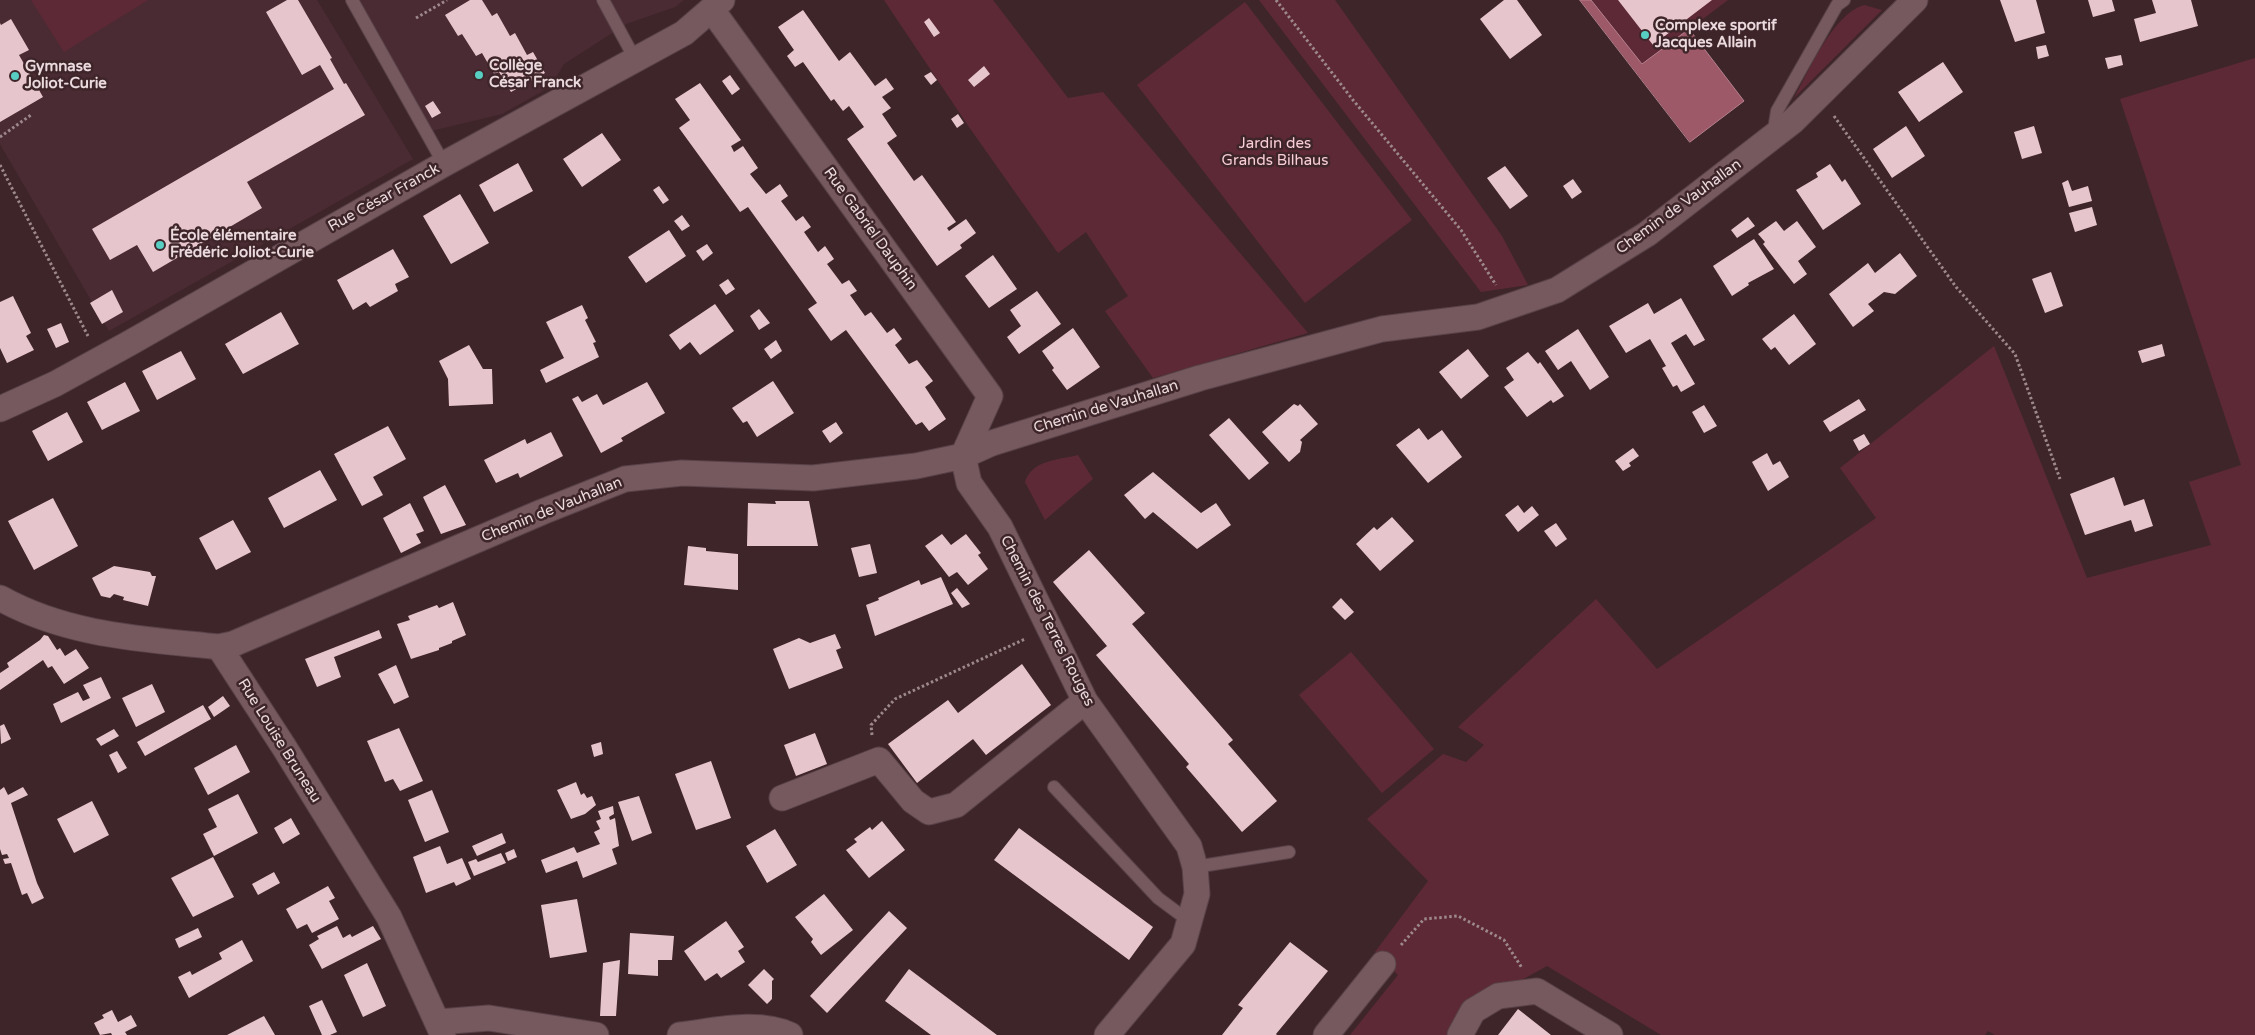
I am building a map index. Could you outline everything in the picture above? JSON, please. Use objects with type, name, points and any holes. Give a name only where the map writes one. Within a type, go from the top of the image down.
[{"type":"street","name":"Chemin de Vauhallan","points":[[219,647],[233,644],[542,512],[625,479],[682,473],[813,478],[916,466],[963,456],[992,443],[1210,375],[1382,329],[1478,317],[1557,290],[1647,234],[1773,138],[1820,96],[1908,2]]},
{"type":"street","name":"Rue César Franck","points":[[0,409],[55,384],[444,164],[684,33],[717,5]]},
{"type":"street","name":"Rue Gabriel Dauphin","points":[[717,5],[990,396],[963,456]]},
{"type":"street","name":"Chemin des Terres Rouges","points":[[963,456],[969,483],[1000,527],[1085,701],[1189,846],[1195,868],[1197,894],[1183,944],[1115,1032]]},
{"type":"street","points":[[0,598],[25,612],[106,635],[219,647]]},
{"type":"street","name":"Rue Louise Bruneau","points":[[219,647],[284,747],[389,917],[441,1028]]},
{"type":"street","points":[[782,798],[879,760],[913,801],[929,812],[956,805],[1085,701]]},
{"type":"street","points":[[1326,1035],[1383,964]]},
{"type":"street","points":[[1460,1035],[1473,1011],[1498,996],[1537,991],[1610,1035]]},
{"type":"street","points":[[441,1028],[488,1018],[596,1035]]},
{"type":"street","points":[[680,1035],[760,1027],[778,1030],[790,1035]]},
{"type":"lane","points":[[352,0],[444,164]]},
{"type":"lane","points":[[603,0],[635,59]]},
{"type":"lane","points":[[1773,138],[1777,111],[1837,5],[1844,0]]},
{"type":"lane","points":[[1054,787],[1158,898],[1190,921]]},
{"type":"lane","points":[[1195,868],[1289,852]]},
{"type":"path","points":[[416,18],[447,0]]},
{"type":"path","points":[[1276,0],[1353,100],[1461,230],[1510,306]]},
{"type":"path","points":[[1820,96],[1956,287],[2015,354],[2060,479]]},
{"type":"path","points":[[0,137],[31,115]]},
{"type":"path","points":[[0,165],[100,358]]},
{"type":"path","points":[[876,761],[871,725],[895,699],[1048,628]]},
{"type":"path","points":[[1383,964],[1424,919],[1458,916],[1504,940],[1537,991]]},
{"type":"shaded area","name":"École élémentaire Frédéric Joliot-Curie","points":[[0,0],[317,0],[413,159],[109,331],[0,144]]},
{"type":"shaded area","name":"Collège César Franck","points":[[360,0],[684,0],[675,7],[626,24],[564,64],[550,87],[502,114],[431,131]]},
{"type":"shaded area","points":[[1580,0],[1591,0],[1642,64],[1689,29],[1744,101],[1690,142]]},
{"type":"green space","points":[[31,0],[148,0],[64,52]]},
{"type":"green space","points":[[884,0],[993,0],[1068,98],[1103,92],[1308,333],[1153,378],[1105,311],[1128,296],[1086,232],[1058,253],[969,127]]},
{"type":"green space","points":[[1259,0],[1335,0],[1502,236],[1528,285],[1481,292]]},
{"type":"green space","name":"Complexe sportif Jacques Allain","points":[[1580,0],[1728,0],[1635,70]]},
{"type":"green space","name":"Jardin des Grands Bilhaus","points":[[1245,2],[1412,220],[1305,303],[1137,85]]},
{"type":"green space","points":[[1864,5],[1882,10],[1794,98],[1832,31],[1853,10]]},
{"type":"green space","points":[[2255,58],[2255,1035],[1995,1035],[1988,1031],[1985,1035],[1661,1035],[1547,966],[1518,982],[1474,998],[1447,1035],[1350,1035],[1398,975],[1375,952],[1428,881],[1367,819],[1443,754],[1466,762],[1484,745],[1458,727],[1596,599],[1657,669],[1876,518],[1840,468],[1994,346],[2087,578],[2211,545],[2189,482],[2241,465],[2120,99]]},
{"type":"green space","points":[[1078,455],[1093,479],[1045,520],[1025,482],[1028,475],[1033,469],[1047,462]]},
{"type":"green space","points":[[1351,652],[1434,749],[1382,793],[1299,695]]},
{"type":"building","points":[[287,0],[298,0],[332,58],[330,59],[344,84],[346,83],[365,115],[247,182],[262,208],[153,272],[137,245],[110,260],[92,229],[334,89],[320,65],[302,75],[266,12]]},
{"type":"building","points":[[470,0],[482,0],[492,16],[497,13],[510,36],[515,33],[527,55],[533,52],[545,73],[511,92],[499,72],[494,74],[482,53],[476,56],[462,34],[458,36],[445,15]]},
{"type":"building","points":[[1504,0],[1517,0],[1542,35],[1510,59],[1480,19]]},
{"type":"building","points":[[1618,0],[1712,0],[1653,45]]},
{"type":"building","points":[[2000,0],[2036,0],[2045,33],[2015,42]]},
{"type":"building","points":[[2088,0],[2112,0],[2115,11],[2093,17]]},
{"type":"building","points":[[2152,0],[2191,0],[2198,26],[2140,42],[2134,19],[2156,13]]},
{"type":"building","points":[[803,10],[839,61],[850,52],[875,86],[886,78],[894,89],[882,97],[891,108],[882,114],[897,136],[887,143],[914,181],[922,175],[956,222],[947,228],[949,231],[966,219],[976,233],[960,245],[962,248],[937,266],[847,139],[864,127],[849,106],[843,111],[834,99],[831,101],[803,62],[795,67],[787,56],[794,50],[778,27]]},
{"type":"building","points":[[929,18],[940,33],[934,37],[924,22]]},
{"type":"building","name":"Gymnase Joliot-Curie","points":[[11,19],[29,50],[19,55],[43,97],[0,122],[0,23],[1,25]]},
{"type":"building","points":[[2046,45],[2049,56],[2038,59],[2036,47]]},
{"type":"building","points":[[2121,55],[2123,65],[2108,69],[2105,58]]},
{"type":"building","points":[[1943,62],[1963,92],[1919,122],[1898,92]]},
{"type":"building","points":[[984,66],[990,74],[974,87],[968,80]]},
{"type":"building","points":[[931,72],[937,80],[931,85],[924,76]]},
{"type":"building","points":[[730,75],[740,89],[732,95],[722,81]]},
{"type":"building","points":[[700,83],[741,140],[731,146],[734,152],[743,146],[758,168],[750,174],[766,194],[780,184],[788,196],[781,201],[796,221],[803,216],[811,227],[804,232],[818,252],[825,246],[834,259],[827,264],[842,284],[849,280],[857,291],[850,295],[865,316],[871,312],[887,333],[894,328],[902,339],[895,345],[909,364],[917,360],[933,381],[925,387],[946,419],[929,431],[922,422],[916,425],[846,330],[831,341],[808,309],[817,303],[748,207],[740,212],[679,128],[690,120],[675,99]]},
{"type":"building","points":[[433,101],[441,113],[432,118],[425,106]]},
{"type":"building","points":[[958,114],[964,123],[957,128],[951,119]]},
{"type":"building","points":[[1906,126],[1925,156],[1892,178],[1873,149]]},
{"type":"building","points":[[2034,126],[2042,153],[2022,159],[2014,132]]},
{"type":"building","points":[[602,133],[621,160],[582,187],[563,159]]},
{"type":"building","points":[[518,163],[533,191],[494,212],[479,185]]},
{"type":"building","points":[[1830,164],[1842,182],[1845,179],[1861,204],[1823,230],[1796,190],[1818,177],[1816,173]]},
{"type":"building","points":[[1505,166],[1528,196],[1510,209],[1487,178]]},
{"type":"building","points":[[1573,179],[1582,192],[1572,199],[1563,186]]},
{"type":"building","points":[[2068,180],[2072,191],[2088,186],[2092,201],[2069,207],[2062,183]]},
{"type":"building","points":[[659,186],[669,200],[663,204],[653,190]]},
{"type":"building","points":[[460,194],[489,243],[451,264],[423,216]]},
{"type":"building","points":[[2092,207],[2097,225],[2075,232],[2069,213]]},
{"type":"building","points":[[682,215],[690,226],[682,231],[674,221]]},
{"type":"building","points":[[1748,217],[1755,226],[1737,238],[1731,230]]},
{"type":"building","points":[[1776,221],[1784,231],[1797,221],[1816,247],[1798,261],[1807,274],[1794,284],[1763,244],[1765,242],[1758,234]]},
{"type":"building","points":[[669,230],[686,256],[646,283],[628,257]]},
{"type":"building","points":[[1754,239],[1774,269],[1748,283],[1749,285],[1732,296],[1713,266]]},
{"type":"building","points":[[707,244],[713,253],[703,261],[696,251]]},
{"type":"building","points":[[393,249],[409,277],[395,284],[398,291],[370,307],[366,302],[353,310],[337,280]]},
{"type":"building","points":[[1900,253],[1917,276],[1895,294],[1884,292],[1868,304],[1874,311],[1853,327],[1829,294],[1868,263],[1875,273]]},
{"type":"building","points":[[993,255],[1017,289],[989,308],[965,276]]},
{"type":"building","points":[[2051,272],[2063,306],[2045,313],[2032,279]]},
{"type":"building","points":[[728,279],[735,289],[726,295],[719,285]]},
{"type":"building","points":[[112,290],[123,312],[102,324],[90,303]]},
{"type":"building","points":[[1037,291],[1061,324],[1019,354],[1007,337],[1021,326],[1010,310]]},
{"type":"building","points":[[13,296],[31,333],[26,336],[34,350],[7,363],[0,348],[0,302]]},
{"type":"building","points":[[1681,298],[1705,340],[1694,346],[1686,334],[1671,343],[1695,384],[1681,392],[1677,385],[1673,387],[1662,368],[1666,366],[1650,339],[1626,353],[1609,326],[1648,303],[1654,314]]},
{"type":"building","points":[[715,304],[734,331],[700,355],[690,342],[680,350],[669,335]]},
{"type":"building","points":[[582,305],[588,318],[585,320],[596,342],[593,343],[599,357],[546,383],[540,370],[564,358],[546,322]]},
{"type":"building","points":[[759,309],[770,323],[759,330],[750,316]]},
{"type":"building","points":[[281,312],[299,344],[243,374],[225,344]]},
{"type":"building","points":[[1794,314],[1816,344],[1789,365],[1775,347],[1771,350],[1762,339]]},
{"type":"building","points":[[61,323],[69,342],[56,348],[47,329]]},
{"type":"building","points":[[1073,328],[1100,367],[1067,390],[1052,370],[1054,368],[1042,351]]},
{"type":"building","points":[[1578,329],[1609,377],[1590,390],[1571,361],[1558,370],[1545,351]]},
{"type":"building","points":[[776,340],[782,351],[771,359],[764,349]]},
{"type":"building","points":[[2162,344],[2165,356],[2142,363],[2138,351]]},
{"type":"building","points":[[469,345],[483,369],[492,369],[493,404],[449,406],[448,379],[439,361]]},
{"type":"building","points":[[1468,349],[1489,376],[1461,399],[1439,372]]},
{"type":"building","points":[[181,351],[196,379],[157,400],[142,371]]},
{"type":"building","points":[[1528,352],[1538,364],[1540,362],[1564,396],[1553,403],[1551,400],[1527,417],[1504,387],[1514,380],[1506,368]]},
{"type":"building","points":[[773,381],[794,413],[757,437],[747,421],[743,423],[732,408]]},
{"type":"building","points":[[125,382],[140,411],[102,430],[87,402]]},
{"type":"building","points":[[647,382],[665,413],[621,438],[623,441],[601,453],[572,399],[578,396],[582,402],[597,394],[603,405]]},
{"type":"building","points":[[1859,399],[1866,410],[1830,432],[1823,421]]},
{"type":"building","points":[[1294,404],[1298,406],[1300,404],[1318,424],[1300,440],[1302,442],[1300,452],[1289,462],[1262,432]]},
{"type":"building","points":[[1704,405],[1717,426],[1704,433],[1692,412]]},
{"type":"building","points":[[67,412],[83,442],[48,461],[32,431]]},
{"type":"building","points":[[1229,418],[1269,463],[1249,480],[1209,435]]},
{"type":"building","points":[[836,422],[843,433],[830,443],[822,431]]},
{"type":"building","points":[[388,426],[406,459],[373,477],[383,495],[362,506],[334,454]]},
{"type":"building","points":[[1419,428],[1428,440],[1442,430],[1462,457],[1428,483],[1396,445]]},
{"type":"building","points":[[551,432],[563,456],[520,478],[518,473],[496,483],[484,460],[525,439],[527,444]]},
{"type":"building","points":[[1864,434],[1870,444],[1859,451],[1853,440]]},
{"type":"building","points":[[1633,448],[1639,456],[1629,463],[1631,466],[1623,471],[1615,461]]},
{"type":"building","points":[[1767,453],[1773,465],[1780,461],[1789,477],[1768,491],[1752,462]]},
{"type":"building","points":[[320,470],[337,500],[284,528],[268,498]]},
{"type":"building","points":[[1153,472],[1201,513],[1216,503],[1231,525],[1197,549],[1153,512],[1145,519],[1124,495]]},
{"type":"building","points":[[2114,477],[2124,506],[2144,499],[2153,526],[2135,532],[2131,520],[2085,535],[2070,494]]},
{"type":"building","points":[[445,485],[466,525],[441,534],[423,497]]},
{"type":"building","points":[[53,498],[78,546],[34,570],[8,521]]},
{"type":"building","points":[[775,501],[809,501],[818,546],[747,546],[748,503],[776,504]]},
{"type":"building","points":[[410,503],[424,531],[416,534],[421,543],[401,553],[383,518]]},
{"type":"building","points":[[1518,505],[1524,513],[1532,506],[1539,515],[1518,532],[1505,515]]},
{"type":"building","points":[[1392,517],[1414,541],[1380,571],[1356,544],[1374,527],[1377,530]]},
{"type":"building","points":[[233,520],[251,552],[216,570],[199,538]]},
{"type":"building","points":[[1556,523],[1567,539],[1556,547],[1544,531]]},
{"type":"building","points":[[942,534],[951,545],[966,534],[981,553],[978,555],[988,569],[968,585],[957,572],[949,577],[925,546]]},
{"type":"building","points":[[870,544],[877,573],[859,577],[851,548]]},
{"type":"building","points":[[688,546],[706,548],[706,551],[738,554],[738,590],[684,585]]},
{"type":"building","points":[[1089,550],[1145,613],[1132,624],[1233,740],[1228,744],[1277,801],[1242,832],[1186,767],[1189,764],[1096,655],[1107,646],[1053,582]]},
{"type":"building","points":[[114,566],[150,572],[152,576],[156,576],[148,606],[123,600],[124,597],[114,594],[110,598],[101,596],[92,578]]},
{"type":"building","points":[[941,577],[953,604],[875,636],[866,605],[919,580],[921,585]]},
{"type":"building","points":[[957,588],[970,604],[962,608],[951,593]]},
{"type":"building","points":[[1341,598],[1354,612],[1345,620],[1332,607]]},
{"type":"building","points":[[453,602],[466,635],[439,648],[439,650],[411,659],[397,624],[410,620],[408,616],[437,605],[439,608]]},
{"type":"building","points":[[379,630],[382,638],[334,657],[341,677],[317,687],[305,659]]},
{"type":"building","points":[[835,634],[841,648],[836,650],[843,668],[789,689],[773,649],[799,638],[810,643]]},
{"type":"building","points":[[44,635],[48,636],[57,650],[60,648],[65,656],[76,649],[89,668],[64,684],[52,666],[48,668],[43,660],[0,690],[0,673],[9,667],[7,663],[40,640]]},
{"type":"building","points":[[1022,664],[1051,705],[986,755],[973,739],[917,783],[888,744],[948,700],[958,713]]},
{"type":"building","points":[[396,665],[409,697],[394,704],[378,674]]},
{"type":"building","points":[[101,677],[111,698],[61,723],[53,704],[78,692],[83,701],[90,698],[83,685]]},
{"type":"building","points":[[152,684],[165,712],[136,727],[122,698]]},
{"type":"building","points":[[223,696],[230,706],[214,717],[208,707]]},
{"type":"building","points":[[203,705],[211,719],[145,756],[137,742]]},
{"type":"building","points":[[4,724],[11,739],[1,744],[0,726]]},
{"type":"building","points":[[399,728],[423,781],[400,791],[393,779],[385,782],[367,741]]},
{"type":"building","points":[[114,729],[119,736],[101,746],[96,739]]},
{"type":"building","points":[[815,733],[827,764],[796,776],[784,745]]},
{"type":"building","points":[[601,742],[603,754],[594,757],[591,745]]},
{"type":"building","points":[[236,745],[250,772],[208,795],[194,768]]},
{"type":"building","points":[[117,751],[127,768],[118,773],[109,755]]},
{"type":"building","points":[[711,761],[731,818],[696,830],[675,774]]},
{"type":"building","points":[[576,782],[581,795],[584,793],[587,798],[592,796],[596,805],[585,814],[571,819],[557,790]]},
{"type":"building","points":[[4,787],[8,795],[23,787],[28,795],[11,803],[37,883],[44,898],[32,904],[27,893],[22,895],[11,863],[5,864],[3,859],[9,858],[7,854],[2,855],[0,849],[0,790]]},
{"type":"building","points":[[432,790],[449,832],[425,842],[408,800]]},
{"type":"building","points":[[238,794],[258,833],[214,856],[203,834],[217,827],[208,809]]},
{"type":"building","points":[[639,796],[652,833],[632,841],[618,802]]},
{"type":"building","points":[[92,801],[109,835],[74,853],[57,819]]},
{"type":"building","points":[[613,806],[614,814],[609,817],[610,820],[615,818],[619,846],[612,849],[617,864],[583,878],[577,861],[546,873],[541,860],[574,847],[577,853],[600,844],[594,832],[600,829],[596,821],[601,819],[598,811]]},
{"type":"building","points":[[291,818],[300,834],[283,844],[274,828]]},
{"type":"building","points":[[882,821],[905,850],[869,878],[846,850],[857,842],[854,839],[870,827],[872,830]]},
{"type":"building","points":[[1019,828],[1153,927],[1129,960],[994,860]]},
{"type":"building","points":[[775,829],[797,865],[767,883],[746,846]]},
{"type":"building","points":[[502,833],[506,843],[477,856],[472,846]]},
{"type":"building","points":[[440,846],[447,864],[462,858],[471,879],[456,886],[454,882],[426,893],[413,857]]},
{"type":"building","points":[[514,849],[517,857],[508,861],[505,853]]},
{"type":"building","points":[[501,853],[506,863],[474,876],[468,862],[476,859],[478,862]]},
{"type":"building","points":[[213,857],[234,897],[193,917],[171,878]]},
{"type":"building","points":[[274,872],[280,883],[258,895],[252,884]]},
{"type":"building","points":[[328,886],[335,898],[329,901],[339,919],[312,933],[307,924],[297,929],[286,909]]},
{"type":"building","points":[[824,894],[853,930],[821,955],[811,942],[813,939],[795,917]]},
{"type":"building","points":[[577,899],[587,952],[550,958],[541,905]]},
{"type":"building","points":[[889,911],[907,928],[827,1013],[810,996]]},
{"type":"building","points":[[726,921],[744,947],[738,951],[745,962],[721,978],[717,973],[705,981],[684,951]]},
{"type":"building","points":[[337,926],[343,938],[350,934],[352,937],[373,926],[381,939],[322,969],[309,945],[319,939],[317,936]]},
{"type":"building","points":[[198,928],[202,937],[179,948],[175,939]]},
{"type":"building","points":[[630,933],[674,936],[672,960],[658,960],[658,976],[628,974]]},
{"type":"building","points":[[242,940],[253,961],[189,998],[178,977],[190,971],[192,975],[222,959],[219,953]]},
{"type":"building","points":[[1290,942],[1328,971],[1277,1035],[1222,1035],[1243,1008],[1238,1005]]},
{"type":"building","points":[[620,960],[616,1016],[600,1016],[603,963]]},
{"type":"building","points":[[367,963],[386,1006],[363,1017],[344,975]]},
{"type":"building","points":[[764,969],[774,979],[772,981],[772,999],[767,1004],[748,985]]},
{"type":"building","points":[[909,969],[997,1035],[931,1035],[885,1001]]},
{"type":"building","points":[[322,1000],[337,1032],[330,1035],[322,1035],[309,1006]]},
{"type":"building","points":[[1518,1009],[1551,1035],[1498,1035]]},
{"type":"building","points":[[112,1010],[118,1022],[131,1015],[137,1026],[125,1032],[127,1035],[112,1035],[111,1033],[100,1035],[94,1023],[104,1018],[102,1015]]},
{"type":"building","points":[[264,1016],[275,1035],[227,1035],[260,1018]]},
{"type":"place","name":"Complexe sportif Jacques Allain","points":[[1645,35]]},
{"type":"place","name":"Collège César Franck","points":[[479,75]]},
{"type":"place","name":"Gymnase Joliot-Curie","points":[[15,76]]},
{"type":"place","name":"École élémentaire Frédéric Joliot-Curie","points":[[160,245]]}]
